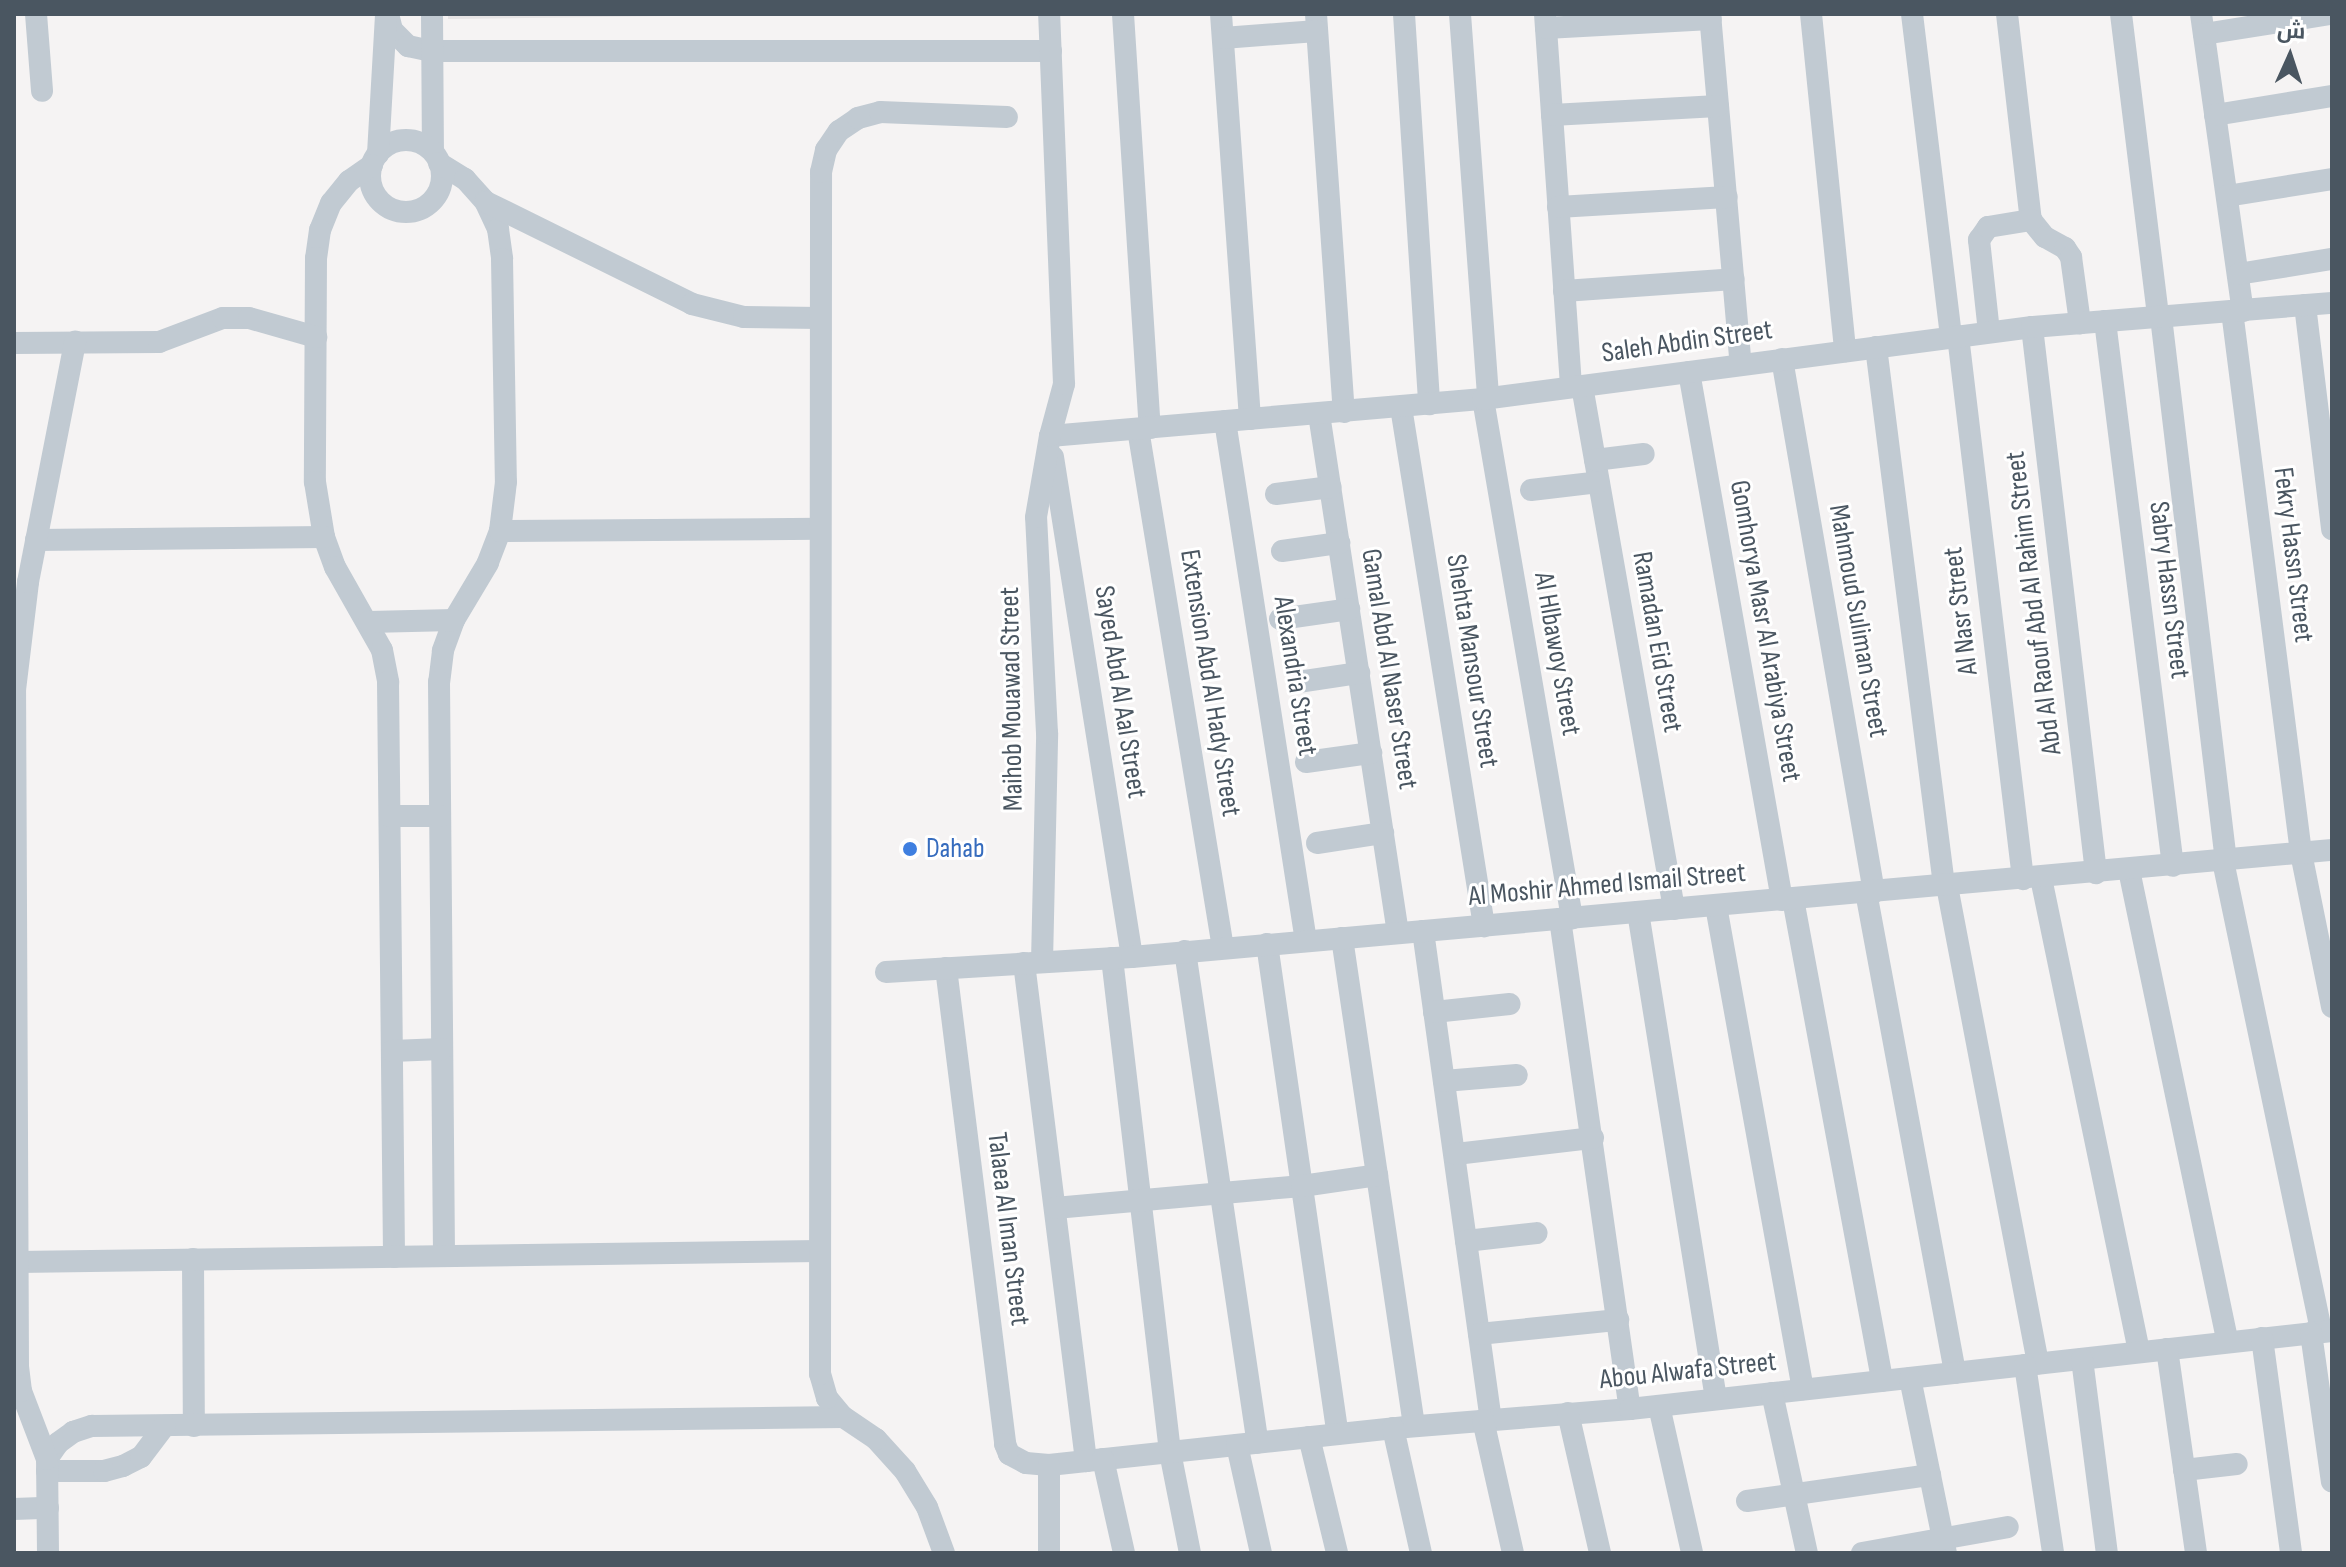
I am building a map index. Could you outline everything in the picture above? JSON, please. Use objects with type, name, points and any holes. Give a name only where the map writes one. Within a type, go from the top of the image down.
[{"type":"street","points":[[36,14],[42,91]]},
{"type":"street","points":[[387,14],[392,30],[408,46],[432,51],[1051,51]]},
{"type":"street","points":[[387,14],[373,190],[390,208],[402,212],[415,211],[435,198],[441,186],[436,157],[432,14]]},
{"type":"street","name":"Maihob Mouawad Street","points":[[1049,14],[1064,384],[1050,436],[1036,517],[1047,733],[1033,963],[1055,1208],[1094,1460],[1124,1553]]},
{"type":"street","name":"Extension Abd Al Hady Street","points":[[1123,14],[1144,428],[1223,948]]},
{"type":"street","points":[[1221,14],[1250,419]]},
{"type":"street","points":[[1404,14],[1429,404]]},
{"type":"street","name":"Al Hlbawoy Street","points":[[1460,14],[1486,399],[1566,918],[1630,1409]]},
{"type":"street","points":[[1811,14],[1845,351]]},
{"type":"street","name":"Al Nasr Street","points":[[1912,14],[2032,878],[2139,1352]]},
{"type":"street","points":[[2007,14],[2031,220],[2037,229],[2065,248],[2071,257],[2080,323]]},
{"type":"street","points":[[2121,14],[2225,861],[2321,1332],[2332,1482]]},
{"type":"street","points":[[2202,24],[2330,14]]},
{"type":"street","points":[[1546,21],[1711,17],[1741,365]]},
{"type":"street","name":"Ramadan Eid Street","points":[[1546,21],[1564,291],[1576,387],[1597,471],[1674,909]]},
{"type":"street","points":[[1223,38],[1316,22],[1344,412]]},
{"type":"street","name":"Fekry Hassn Street","points":[[2202,24],[2238,274],[2237,311],[2301,853],[2332,1007]]},
{"type":"street","points":[[2215,115],[2332,96]]},
{"type":"street","points":[[1552,115],[1718,106]]},
{"type":"street","points":[[944,1553],[927,1507],[905,1471],[876,1439],[843,1417],[827,1398],[820,1374],[821,172],[826,150],[839,131],[858,118],[880,112],[1007,117]]},
{"type":"street","points":[[394,1257],[388,682],[382,650],[369,622],[335,567],[324,537],[315,482],[316,337],[320,230],[340,192],[390,144],[405,140],[420,143],[465,179],[485,201],[498,229],[502,259],[506,482],[500,531],[488,563],[454,620],[443,651],[439,682],[444,1256]]},
{"type":"street","points":[[2227,196],[2332,179]]},
{"type":"street","points":[[1558,207],[1727,197]]},
{"type":"street","points":[[485,201],[521,222],[692,304],[744,317],[820,318]]},
{"type":"street","points":[[1989,332],[1979,240],[1988,227],[2031,220]]},
{"type":"street","points":[[2238,274],[2332,259]]},
{"type":"street","points":[[1564,291],[1734,279]]},
{"type":"street","name":"Saleh Abdin Street","points":[[1050,436],[1486,399],[2032,327],[2332,303]]},
{"type":"street","points":[[2305,305],[2332,529]]},
{"type":"street","points":[[14,343],[159,342],[223,318],[249,318],[316,337]]},
{"type":"street","name":"Sabry Hassn Street","points":[[2105,321],[2173,866]]},
{"type":"street","name":"Abd Al Raouf Abd Al Rahim Street","points":[[2032,327],[2096,873]]},
{"type":"street","points":[[48,1553],[47,1465],[21,1391],[15,690],[17,625],[75,342]]},
{"type":"street","points":[[1876,347],[1946,885],[2032,1364],[2053,1553]]},
{"type":"street","name":"Mahmoud Suliman Street","points":[[1782,359],[1870,892],[1955,1373]]},
{"type":"street","name":"Gomhorya Masr Al Arabiya Street","points":[[1689,372],[1882,1381]]},
{"type":"street","name":"Shehta Mansour Street","points":[[1401,407],[1484,926]]},
{"type":"street","name":"Gamal Abd Al Naser Street","points":[[1319,414],[1398,933]]},
{"type":"street","name":"Alexandria Street","points":[[1225,421],[1306,941]]},
{"type":"street","name":"Sayed Abd Al Aal Street","points":[[1050,436],[1122,957],[1141,1200],[1170,1452],[1190,1553]]},
{"type":"street","points":[[1531,490],[1644,454]]},
{"type":"street","points":[[1276,494],[1331,487]]},
{"type":"street","points":[[500,531],[820,529]]},
{"type":"street","points":[[36,540],[324,537]]},
{"type":"street","points":[[1282,551],[1339,543]]},
{"type":"street","points":[[1280,619],[1349,609]]},
{"type":"street","points":[[369,622],[454,620]]},
{"type":"street","points":[[1298,682],[1359,673]]},
{"type":"street","points":[[1306,762],[1371,753]]},
{"type":"street","points":[[390,816],[440,816]]},
{"type":"street","points":[[1317,843],[1383,833]]},
{"type":"street","name":"Al Moshir Ahmed Ismail Street","points":[[886,972],[1122,957],[2332,850]]},
{"type":"street","points":[[2129,870],[2228,1342]]},
{"type":"street","points":[[1716,906],[1803,1389]]},
{"type":"street","points":[[1638,912],[1716,1399]]},
{"type":"street","points":[[1423,931],[1456,1154],[1487,1420],[1513,1553]]},
{"type":"street","points":[[1342,938],[1377,1175],[1421,1553]]},
{"type":"street","points":[[1267,944],[1338,1434]]},
{"type":"street","points":[[1185,951],[1221,1193],[1261,1553]]},
{"type":"street","name":"Talaea Al Iman Street","points":[[946,968],[1005,1444],[1016,1460],[1049,1465]]},
{"type":"street","points":[[1434,1012],[1510,1004]]},
{"type":"street","points":[[392,1051],[442,1049]]},
{"type":"street","points":[[1444,1081],[1517,1075]]},
{"type":"street","points":[[1456,1154],[1593,1138]]},
{"type":"street","points":[[1055,1208],[1302,1186],[1377,1175]]},
{"type":"street","points":[[1466,1241],[1537,1233]]},
{"type":"street","points":[[18,1262],[820,1251]]},
{"type":"street","points":[[193,1259],[194,1426]]},
{"type":"street","points":[[1479,1334],[1618,1320]]},
{"type":"street","name":"Abou Alwafa Street","points":[[1049,1465],[1404,1427],[1659,1406],[2321,1332]]},
{"type":"street","points":[[2262,1338],[2291,1553]]},
{"type":"street","points":[[2167,1349],[2196,1553]]},
{"type":"street","points":[[2082,1359],[2107,1553]]},
{"type":"street","points":[[1910,1378],[1945,1546]]},
{"type":"street","points":[[1772,1393],[1807,1553]]},
{"type":"street","points":[[1659,1406],[1692,1553]]},
{"type":"street","points":[[1568,1413],[1600,1553]]},
{"type":"street","points":[[47,1465],[58,1443],[73,1432],[92,1426],[843,1417]]},
{"type":"street","points":[[47,1465],[104,1471],[123,1466],[147,1450],[164,1426]]},
{"type":"street","points":[[1309,1437],[1337,1553]]},
{"type":"street","points":[[2184,1470],[2237,1464]]},
{"type":"street","points":[[1049,1465],[1049,1553]]},
{"type":"street","points":[[1747,1501],[1930,1475]]},
{"type":"street","points":[[14,1509],[48,1508]]},
{"type":"street","points":[[1862,1553],[1945,1546],[2008,1527]]},
{"type":"shaded area","points":[[448,14],[813,14],[448,19]]},
{"type":"place","name":"Dahab","points":[[910,849]]}]
